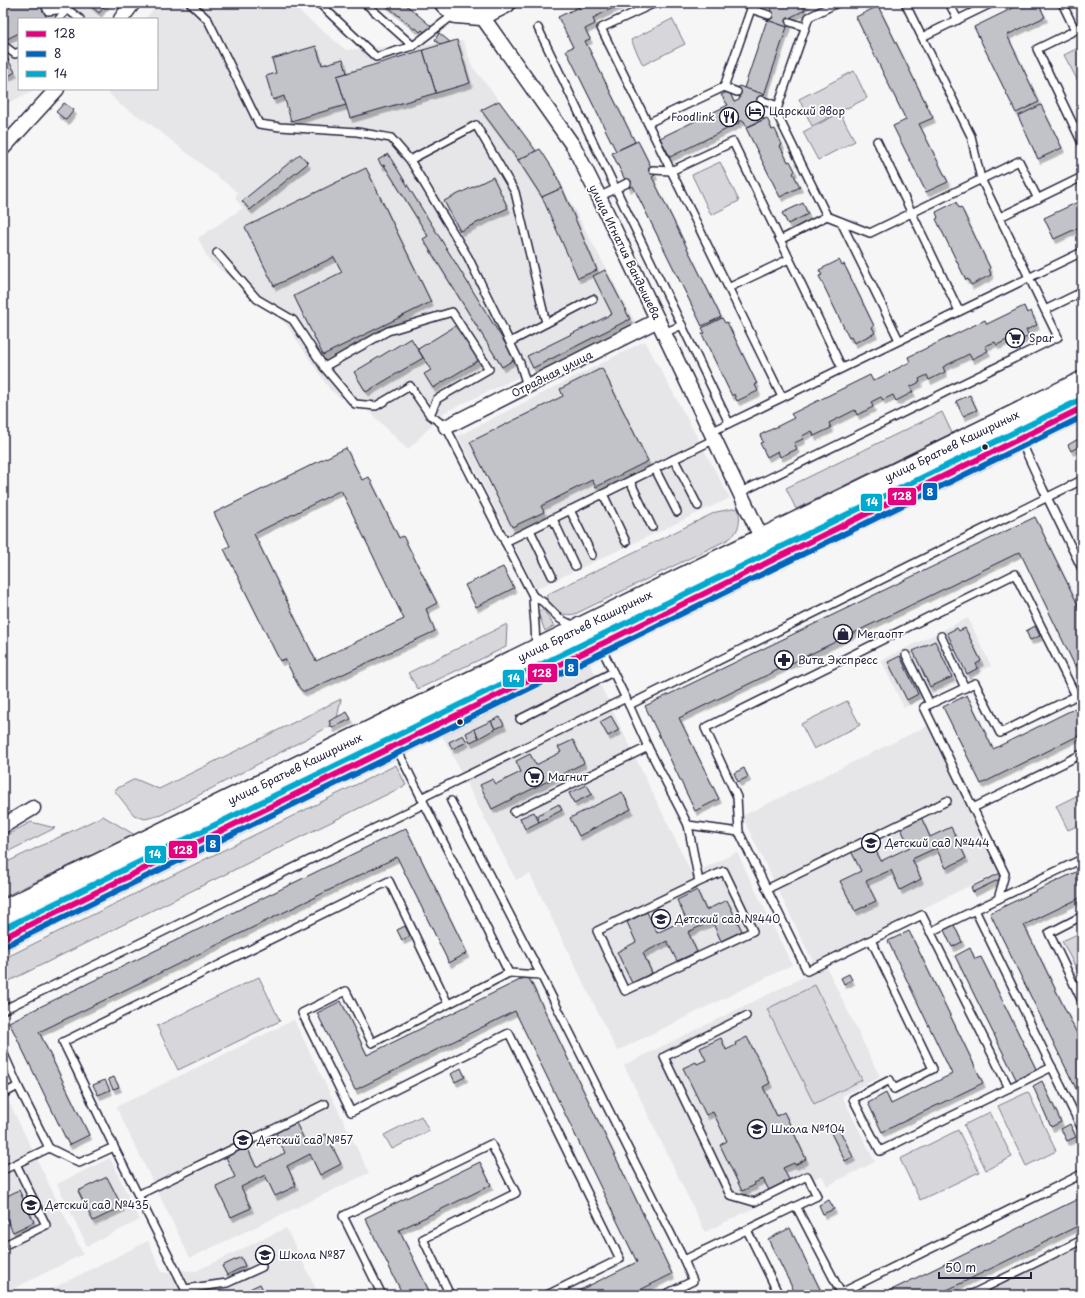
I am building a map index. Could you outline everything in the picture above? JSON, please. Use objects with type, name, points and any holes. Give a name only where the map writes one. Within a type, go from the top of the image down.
[{"type":"main road","name":"улица Братьев Кашириных","points":[[3,912],[1082,382]]},
{"type":"main road","name":"улица Братьев Кашириных","points":[[3,938],[1082,408]]},
{"type":"street","points":[[121,18],[133,3]]},
{"type":"street","points":[[450,8],[481,15],[505,3]]},
{"type":"street","name":"улица Игнатия Вандышева","points":[[481,15],[574,147],[762,539]]},
{"type":"street","points":[[3,148],[56,90]]},
{"type":"street","name":"Отрадная улица","points":[[446,427],[658,320]]},
{"type":"street","points":[[5,823],[33,808]]},
{"type":"lane","points":[[44,3],[48,11],[68,6]]},
{"type":"lane","points":[[190,3],[208,20],[259,124],[280,127],[356,132],[391,138],[410,160],[468,257],[520,363],[527,386]]},
{"type":"lane","points":[[319,3],[376,56],[413,46],[450,8]]},
{"type":"lane","points":[[365,3],[413,46]]},
{"type":"lane","points":[[655,3],[602,28],[782,397]]},
{"type":"lane","points":[[837,3],[809,17],[776,112],[827,216],[870,233],[1019,161],[1038,199]]},
{"type":"lane","points":[[739,492],[1058,337],[982,179],[972,136],[905,3]]},
{"type":"lane","points":[[949,3],[958,20]]},
{"type":"lane","points":[[922,37],[992,3]]},
{"type":"lane","points":[[1062,3],[1075,30]]},
{"type":"lane","points":[[60,18],[68,6]]},
{"type":"lane","points":[[68,6],[79,18]]},
{"type":"lane","points":[[648,124],[724,87],[750,6],[769,15]]},
{"type":"lane","points":[[790,22],[806,27]]},
{"type":"lane","points":[[1082,27],[1037,50],[1082,143]]},
{"type":"lane","points":[[538,28],[728,423]]},
{"type":"lane","points":[[3,45],[15,54],[18,52]]},
{"type":"lane","points":[[724,87],[737,92]]},
{"type":"lane","points":[[761,100],[778,106]]},
{"type":"lane","points":[[410,160],[476,125],[515,192],[546,323]]},
{"type":"lane","points":[[877,141],[959,311]]},
{"type":"lane","points":[[653,170],[671,171],[733,142],[842,368]]},
{"type":"lane","points":[[1000,217],[1082,177]]},
{"type":"lane","points":[[599,197],[627,183]]},
{"type":"lane","points":[[780,240],[827,216]]},
{"type":"lane","points":[[841,222],[899,340]]},
{"type":"lane","points":[[505,542],[674,459],[713,436],[728,423],[1082,252]]},
{"type":"lane","points":[[217,253],[257,299],[293,320],[324,368],[355,404],[376,406],[410,386],[430,415],[446,427],[533,596],[543,602],[560,620],[579,629]]},
{"type":"lane","points":[[728,288],[789,259]]},
{"type":"lane","points":[[1045,310],[1082,292]]},
{"type":"lane","points":[[510,342],[593,299]]},
{"type":"lane","points":[[324,368],[388,331],[452,312],[488,369],[437,399],[430,415]]},
{"type":"lane","points":[[664,334],[682,325]]},
{"type":"lane","points":[[1011,418],[1082,569]]},
{"type":"lane","points":[[674,459],[698,506]]},
{"type":"lane","points":[[655,469],[677,512]]},
{"type":"lane","points":[[3,1010],[422,801],[1082,480]]},
{"type":"lane","points":[[630,481],[652,527]]},
{"type":"lane","points":[[603,494],[626,542]]},
{"type":"lane","points":[[570,510],[592,555]]},
{"type":"lane","points":[[553,519],[575,566]]},
{"type":"lane","points":[[530,530],[552,576]]},
{"type":"lane","points":[[998,900],[1005,874],[924,707],[975,683],[1000,733],[1079,695],[1015,574],[705,728],[737,797],[739,832],[807,971],[922,915],[1009,1088]]},
{"type":"lane","points":[[533,596],[532,607],[536,632],[535,650]]},
{"type":"lane","points":[[941,636],[965,688]]},
{"type":"lane","points":[[600,645],[648,747],[688,825],[699,882]]},
{"type":"lane","points":[[906,655],[930,704]]},
{"type":"lane","points":[[520,719],[613,672]]},
{"type":"lane","points":[[385,725],[509,973]]},
{"type":"lane","points":[[514,812],[648,747]]},
{"type":"lane","points":[[973,808],[1082,754]]},
{"type":"lane","points":[[451,801],[541,975],[684,1260],[693,1281],[664,1295]]},
{"type":"lane","points":[[767,889],[947,801]]},
{"type":"lane","points":[[688,825],[739,832]]},
{"type":"lane","points":[[930,932],[1082,859]]},
{"type":"lane","points":[[724,871],[753,931],[625,991],[597,931],[699,882],[724,871]]},
{"type":"lane","points":[[262,1267],[227,1283],[185,1289],[63,1042],[389,881],[448,1004]]},
{"type":"lane","points":[[975,910],[1082,1129]]},
{"type":"lane","points":[[1082,916],[1049,933],[1082,1001]]},
{"type":"lane","points":[[871,940],[933,1069],[894,1089],[890,1080],[853,1098],[880,1151],[1052,1067]]},
{"type":"lane","points":[[541,975],[509,973],[372,1043],[346,991],[302,1013],[351,1112],[509,1033],[620,1259],[547,1295]]},
{"type":"lane","points":[[684,1260],[817,1196],[807,1176],[754,1202],[730,1195],[664,1057],[746,1016]]},
{"type":"lane","points":[[3,1052],[49,1148],[79,1163],[114,1147]]},
{"type":"lane","points":[[3,1094],[18,1086]]},
{"type":"lane","points":[[138,1196],[325,1104]]},
{"type":"lane","points":[[382,1295],[343,1216],[491,1144],[516,1193],[423,1240],[450,1295]]},
{"type":"lane","points":[[3,1170],[49,1148]]},
{"type":"lane","points":[[3,1246],[46,1225],[16,1164]]},
{"type":"lane","points":[[796,1206],[841,1293],[1082,1174]]},
{"type":"lane","points":[[747,1230],[779,1295]]},
{"type":"lane","points":[[970,1295],[1082,1240]]},
{"type":"shaded area","points":[[3,3],[111,3],[98,18],[18,18],[18,90],[33,90],[3,106]]},
{"type":"shaded area","points":[[159,3],[289,3],[346,50],[463,41],[472,66],[552,168],[635,322],[443,413],[408,450],[368,410],[354,408],[330,390],[286,324],[208,259],[198,238],[243,208],[235,198],[237,192],[149,123],[119,104],[106,90],[158,90],[158,18],[146,18]]},
{"type":"shaded area","points":[[672,19],[685,44],[643,65],[631,40]]},
{"type":"shaded area","points":[[1082,46],[1082,81],[1079,83],[1064,55]]},
{"type":"shaded area","points":[[854,71],[867,98],[812,126],[799,99]]},
{"type":"shaded area","points":[[840,113],[855,141],[818,160],[803,132]]},
{"type":"shaded area","points":[[720,162],[739,201],[711,215],[692,175]]},
{"type":"shaded area","points":[[645,341],[730,498],[536,589],[458,436]]},
{"type":"shaded area","points":[[942,412],[952,433],[796,509],[786,488]]},
{"type":"shaded area","points":[[738,508],[739,525],[733,536],[729,539],[575,614],[570,615],[558,611],[546,597],[548,594],[716,512]]},
{"type":"shaded area","points":[[540,610],[544,610],[554,626],[545,631],[538,613]]},
{"type":"shaded area","points":[[968,618],[991,666],[904,708],[881,660]]},
{"type":"shaded area","points":[[507,624],[506,647],[418,689],[408,673]]},
{"type":"shaded area","points":[[590,664],[692,874],[737,852],[792,965],[617,1051],[530,874],[516,880],[442,735]]},
{"type":"shaded area","points":[[341,699],[336,723],[161,815],[145,819],[134,815],[114,790],[135,779],[159,789]]},
{"type":"shaded area","points":[[847,701],[860,725],[814,749],[801,724]]},
{"type":"shaded area","name":"Детский сад №444","points":[[929,725],[1000,871],[813,962],[742,816]]},
{"type":"shaded area","points":[[396,765],[406,785],[3,984],[3,959]]},
{"type":"shaded area","points":[[1082,793],[1082,824],[1068,830],[1056,806]]},
{"type":"shaded area","points":[[103,816],[135,835],[3,897],[3,864]]},
{"type":"shaded area","points":[[31,822],[55,828],[3,854],[3,837]]},
{"type":"shaded area","points":[[1082,932],[1082,980],[1062,941]]},
{"type":"shaded area","name":"Школа №104","points":[[826,966],[880,1077],[842,1096],[875,1162],[827,1186],[822,1175],[705,1232],[624,1065]]},
{"type":"shaded area","points":[[259,977],[280,1021],[178,1070],[157,1026]]},
{"type":"shaded area","points":[[815,985],[862,1080],[814,1104],[767,1009]]},
{"type":"shaded area","name":"Детский сад №57","points":[[294,1020],[369,1173],[190,1258],[116,1107]]},
{"type":"shaded area","points":[[1028,1092],[1056,1151],[1026,1166],[998,1106]]},
{"type":"shaded area","name":"Детский сад №435","points":[[9,1102],[83,1254],[3,1294],[3,1105]]},
{"type":"shaded area","points":[[990,1112],[1012,1157],[986,1170],[964,1125]]},
{"type":"shaded area","points":[[421,1116],[429,1131],[392,1149],[384,1135]]},
{"type":"shaded area","points":[[958,1130],[979,1172],[920,1200],[900,1159]]},
{"type":"shaded area","points":[[110,1158],[140,1220],[87,1246],[57,1184]]},
{"type":"shaded area","name":"Школа №87","points":[[286,1228],[319,1295],[39,1295],[148,1241],[163,1273],[175,1270],[196,1271]]},
{"type":"shaded area","points":[[1082,1244],[1082,1295],[978,1295]]},
{"type":"building","points":[[3,3],[40,3],[47,18],[18,18],[18,34],[7,39],[3,30]]},
{"type":"building","points":[[88,3],[107,3],[99,13]]},
{"type":"building","points":[[384,3],[404,3],[432,27],[426,33],[422,30],[420,32],[416,28],[414,29]]},
{"type":"building","points":[[585,3],[623,3],[593,18],[595,24],[585,29],[590,39],[585,41],[635,142],[616,151],[566,50],[573,47],[558,17],[579,7],[580,9],[587,6]]},
{"type":"building","points":[[768,3],[808,3],[803,6],[805,10],[791,17],[787,27],[767,20],[771,9]]},
{"type":"building","points":[[1023,3],[1038,3],[1045,17],[1007,35],[1039,102],[1016,113],[974,27]]},
{"type":"building","points":[[878,6],[933,118],[919,124],[948,182],[926,192],[893,126],[906,120],[856,17]]},
{"type":"building","points":[[767,20],[787,27],[764,95],[744,88]]},
{"type":"building","points":[[439,33],[450,42],[441,45],[435,40]]},
{"type":"building","points":[[457,40],[470,83],[436,93],[423,50]]},
{"type":"building","points":[[316,46],[322,65],[343,59],[347,73],[337,76],[346,105],[291,121],[284,96],[273,100],[266,76],[276,73],[272,59]]},
{"type":"building","points":[[423,50],[436,93],[350,118],[337,76]]},
{"type":"building","points":[[3,51],[15,72],[7,77],[3,70]]},
{"type":"building","points":[[739,86],[763,94],[758,107],[764,119],[747,127],[744,121],[738,121],[739,123],[670,157],[660,138],[728,105],[721,95],[729,91],[734,102],[739,100],[740,97],[736,95]]},
{"type":"building","points":[[499,101],[536,151],[518,160],[481,110]]},
{"type":"building","points":[[64,103],[74,110],[66,120],[56,112]]},
{"type":"building","points":[[1041,105],[1062,148],[1038,159],[1018,116]]},
{"type":"building","points":[[767,118],[772,130],[775,129],[782,145],[780,146],[788,162],[790,161],[795,171],[793,173],[800,187],[780,197],[746,128]]},
{"type":"building","points":[[638,141],[655,175],[652,177],[721,317],[702,326],[633,186],[629,188],[612,153]]},
{"type":"building","points":[[540,149],[553,169],[562,188],[542,197],[518,160]]},
{"type":"building","points":[[300,154],[308,163],[250,210],[242,201]]},
{"type":"building","points":[[388,154],[515,359],[502,367],[423,239],[428,236],[384,165],[382,166],[378,160]]},
{"type":"building","points":[[366,168],[431,302],[323,355],[294,296],[342,272],[334,257],[274,286],[245,227]]},
{"type":"building","points":[[493,177],[508,208],[460,231],[444,201]]},
{"type":"building","points":[[562,188],[597,270],[578,278],[542,197]]},
{"type":"building","points":[[1080,201],[1082,204],[1082,226],[1054,239],[1044,218]]},
{"type":"building","points":[[956,202],[959,208],[961,207],[990,268],[991,275],[971,285],[968,279],[966,280],[936,219],[938,218],[936,212]]},
{"type":"building","points":[[803,203],[808,214],[788,224],[782,213]]},
{"type":"building","points":[[839,260],[842,265],[844,264],[874,326],[872,327],[875,333],[854,343],[851,337],[849,338],[819,276],[822,275],[819,270]]},
{"type":"building","points":[[605,270],[630,319],[533,368],[527,356],[612,314],[593,276]]},
{"type":"building","points":[[1024,306],[1027,313],[1031,311],[1037,325],[1026,330],[1029,336],[1012,344],[1009,339],[997,345],[995,342],[985,346],[988,351],[972,359],[969,354],[943,367],[945,372],[929,380],[927,375],[919,379],[920,382],[910,387],[913,392],[896,401],[893,395],[883,400],[881,397],[871,402],[873,407],[857,415],[855,410],[829,423],[831,428],[814,436],[812,431],[802,436],[803,439],[794,443],[797,449],[780,457],[778,451],[767,457],[760,443],[763,442],[760,435],[794,418],[791,414],[870,375],[873,381],[910,362],[908,357],[985,320],[987,324]]},
{"type":"building","points":[[722,318],[725,323],[727,322],[757,384],[755,385],[758,391],[737,401],[734,394],[732,396],[702,334],[705,333],[702,328]]},
{"type":"building","points":[[457,325],[479,360],[433,388],[424,374],[431,370],[418,349]]},
{"type":"building","points":[[411,338],[423,358],[366,392],[354,372]]},
{"type":"building","points":[[602,368],[648,461],[596,487],[592,480],[541,506],[544,512],[512,527],[470,442],[563,396],[560,389]]},
{"type":"building","points":[[970,395],[977,410],[963,416],[956,401]]},
{"type":"building","points":[[1078,439],[1081,445],[1071,451],[1068,445]]},
{"type":"building","points":[[346,448],[362,480],[369,477],[399,538],[403,536],[437,603],[426,609],[435,631],[307,691],[303,691],[300,689],[285,659],[280,661],[224,549],[230,546],[214,513]],"holes":[[[341,490],[404,619],[316,661],[254,534]]]},
{"type":"building","points":[[1035,517],[1082,613],[1082,663],[1075,666],[1020,552],[679,718],[719,799],[695,811],[645,706]]},
{"type":"building","points":[[503,567],[514,588],[476,607],[465,585]]},
{"type":"building","points":[[1035,626],[1040,636],[1030,640],[1026,631]]},
{"type":"building","points":[[957,628],[959,631],[965,628],[981,661],[976,664],[978,668],[967,674],[947,633]]},
{"type":"building","points":[[935,641],[952,677],[930,687],[913,651]]},
{"type":"building","points":[[900,656],[918,694],[907,700],[888,662]]},
{"type":"building","points":[[967,695],[993,749],[1082,705],[1082,734],[981,784],[943,707]]},
{"type":"building","points":[[347,712],[351,719],[332,728],[329,721]]},
{"type":"building","points":[[611,716],[619,730],[608,736],[600,722]]},
{"type":"building","points":[[500,717],[504,725],[495,729],[491,721]]},
{"type":"building","points":[[491,721],[495,729],[479,738],[474,729]]},
{"type":"building","points":[[474,729],[479,738],[470,742],[466,733]]},
{"type":"building","points":[[463,735],[467,742],[452,749],[449,742]]},
{"type":"building","points":[[573,740],[584,763],[492,809],[480,785],[493,779],[496,784],[521,772],[516,761],[530,754],[536,765],[561,752],[558,747]]},
{"type":"building","points":[[744,768],[748,777],[738,782],[734,773]]},
{"type":"building","points":[[587,785],[592,794],[574,803],[569,793]]},
{"type":"building","points":[[622,792],[631,809],[579,836],[570,818]]},
{"type":"building","points":[[559,804],[562,810],[539,822],[536,816]]},
{"type":"building","points":[[534,812],[539,822],[525,829],[520,818]]},
{"type":"building","points":[[921,817],[930,837],[951,827],[966,858],[946,868],[936,848],[912,859],[921,879],[900,890],[891,870],[866,881],[876,901],[855,911],[840,881],[861,871],[851,851],[871,841],[881,861],[910,847],[900,827]]},
{"type":"building","points":[[406,828],[467,953],[449,963],[397,857],[39,1032],[89,1135],[69,1145],[9,1022]]},
{"type":"building","points":[[1082,869],[1082,897],[1024,925],[1082,1044],[1082,1101],[990,913]]},
{"type":"building","points":[[1000,873],[1002,878],[973,892],[971,887]]},
{"type":"building","points":[[697,890],[706,910],[727,900],[742,931],[721,941],[712,921],[688,932],[697,952],[677,961],[667,941],[643,953],[652,973],[632,983],[617,952],[636,942],[627,922],[647,912],[657,933],[686,919],[677,900]]},
{"type":"building","points":[[953,923],[962,942],[952,947],[943,928]]},
{"type":"building","points":[[405,926],[410,936],[402,940],[397,930]]},
{"type":"building","points":[[909,931],[983,1083],[882,1132],[868,1103],[886,1093],[891,1104],[952,1074],[888,941]]},
{"type":"building","points":[[970,948],[975,959],[981,957],[1037,1071],[1017,1081],[955,956]]},
{"type":"building","points":[[849,974],[852,980],[844,984],[841,978]]},
{"type":"building","points":[[528,976],[672,1274],[630,1295],[570,1295],[637,1262],[515,1011],[355,1090],[317,1013],[341,1001],[367,1055]]},
{"type":"building","points":[[747,1037],[770,1083],[763,1087],[777,1116],[784,1112],[806,1159],[795,1165],[794,1163],[783,1168],[789,1180],[769,1190],[763,1179],[754,1183],[755,1185],[742,1191],[720,1145],[727,1141],[713,1112],[706,1115],[683,1068],[696,1062],[697,1064],[706,1060],[700,1048],[721,1038],[726,1050],[736,1045],[735,1043]]},
{"type":"building","points":[[461,1068],[465,1077],[455,1082],[451,1074]]},
{"type":"building","points":[[114,1077],[119,1087],[113,1089],[108,1079]]},
{"type":"building","points":[[105,1080],[110,1090],[98,1095],[93,1085]]},
{"type":"building","points":[[1042,1081],[1061,1122],[1051,1127],[1033,1086]]},
{"type":"building","points":[[296,1123],[306,1143],[326,1134],[341,1164],[320,1175],[310,1154],[287,1166],[296,1186],[275,1196],[265,1175],[241,1187],[251,1208],[231,1217],[216,1186],[235,1177],[226,1157],[247,1147],[256,1167],[285,1153],[276,1133]]},
{"type":"building","points":[[1070,1124],[1076,1137],[1067,1141],[1061,1129]]},
{"type":"building","points":[[838,1127],[853,1157],[845,1161],[830,1131]]},
{"type":"building","points":[[480,1162],[491,1185],[399,1230],[431,1295],[403,1295],[365,1218]]},
{"type":"building","points":[[107,1177],[122,1207],[93,1221],[78,1191]]},
{"type":"building","points":[[19,1190],[34,1222],[13,1232],[3,1212],[3,1198]]},
{"type":"building","points":[[1082,1197],[1082,1224],[937,1295],[881,1295]]},
{"type":"building","points":[[829,1200],[834,1209],[823,1214],[819,1205]]},
{"type":"building","points":[[790,1228],[823,1295],[796,1295],[768,1239]]},
{"type":"building","points":[[241,1257],[245,1266],[227,1275],[222,1266]]},
{"type":"building","points":[[260,1284],[266,1295],[237,1295]]},
{"type":"building","points":[[199,1290],[201,1295],[188,1295]]},
{"type":"transit line","name":"14","points":[[3,929],[1078,401]]},
{"type":"transit line","name":"128","points":[[3,938],[1082,408]]},
{"type":"transit line","name":"8","points":[[7,945],[1082,417]]},
{"type":"place","name":"Царский двор","points":[[755,111]]},
{"type":"place","name":"Foodlink","points":[[729,117]]},
{"type":"place","name":"Spar","points":[[1015,338]]},
{"type":"place","name":"Мегаопт","points":[[843,634]]},
{"type":"place","name":"Вита Экспресс","points":[[784,660]]},
{"type":"place","name":"Магнит","points":[[534,777]]},
{"type":"place","name":"Детский сад №444","points":[[871,843]]},
{"type":"place","name":"Детский сад №440","points":[[661,919]]},
{"type":"place","name":"Школа №104","points":[[757,1129]]},
{"type":"place","name":"Детский сад №57","points":[[243,1140]]},
{"type":"place","name":"Детский сад №435","points":[[31,1205]]},
{"type":"place","name":"Школа №87","points":[[265,1255]]}]
